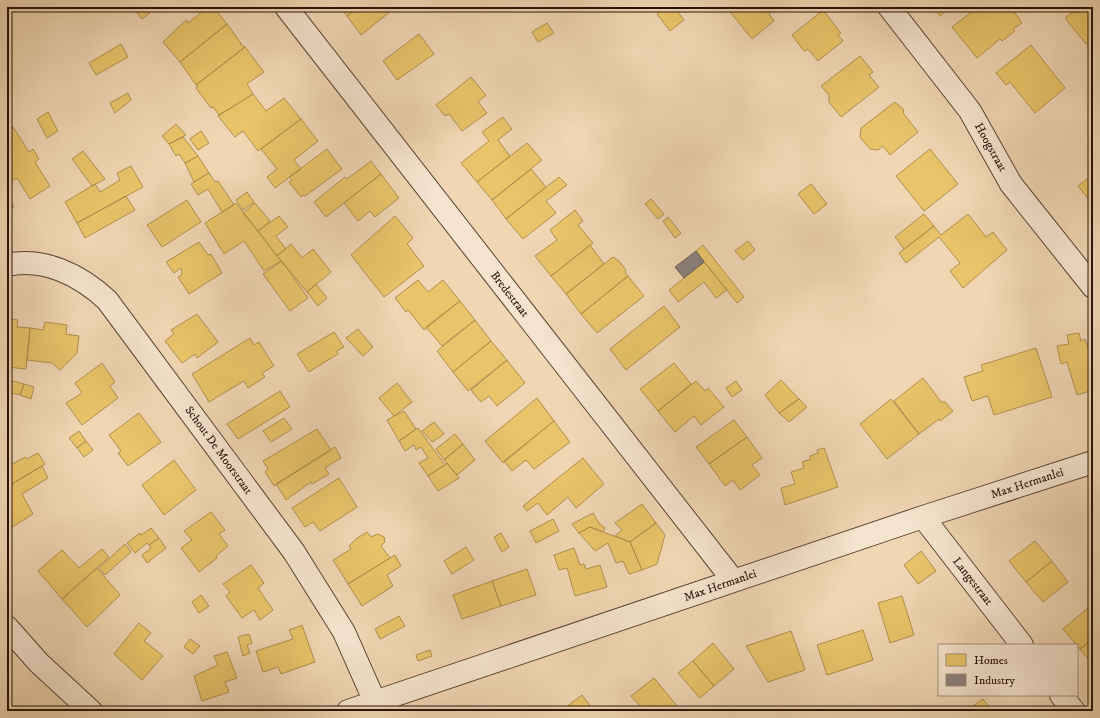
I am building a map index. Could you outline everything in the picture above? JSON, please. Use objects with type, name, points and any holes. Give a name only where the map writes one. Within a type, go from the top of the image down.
[{"type":"street","name":"Bredestraat","points":[[286,7],[733,580]]},
{"type":"street","name":"Hoogstraat","points":[[889,7],[970,111],[1011,184],[1093,287]]},
{"type":"street","name":"Schout De Moorstraat","points":[[7,265],[22,263],[56,268],[76,277],[95,289],[107,300],[294,552],[344,632],[375,702]]},
{"type":"street","name":"Max Hermanlei","points":[[348,711],[733,580],[1093,462]]},
{"type":"street","name":"Langestraat","points":[[923,517],[1021,644]]},
{"type":"street","points":[[7,627],[39,663],[91,711]]},
{"type":"street","points":[[1062,696],[1074,711]]},
{"type":"building: Homes","points":[[132,7],[157,7],[142,19]]},
{"type":"building: Homes","points":[[208,7],[213,7],[227,24],[180,62],[163,42],[186,20],[188,23]]},
{"type":"building: Homes","points":[[340,7],[359,7],[347,16]]},
{"type":"building: Homes","points":[[359,7],[396,7],[361,35],[347,16]]},
{"type":"building: Homes","points":[[666,7],[674,7],[684,20],[670,31],[657,14]]},
{"type":"building: Homes","points":[[774,7],[769,14],[774,21],[752,39],[727,8]]},
{"type":"building: Homes","points":[[934,7],[951,7],[940,16]]},
{"type":"building: Homes","points":[[978,7],[1011,7],[1022,23],[1013,29],[1015,31],[1002,41],[1000,39],[977,58],[952,27]]},
{"type":"building: Homes","points":[[1079,7],[1093,7],[1093,39],[1086,44],[1065,18]]},
{"type":"building: Homes","points":[[823,10],[841,33],[838,35],[843,41],[818,61],[808,49],[804,51],[792,35]]},
{"type":"building: Homes","points":[[547,23],[554,33],[538,42],[532,32]]},
{"type":"building: Homes","points":[[227,24],[241,43],[240,44],[245,47],[196,85],[180,62]]},
{"type":"building: Homes","points":[[419,34],[434,54],[397,80],[383,61]]},
{"type":"building: Homes","points":[[121,44],[128,57],[96,75],[89,63]]},
{"type":"building: Homes","points":[[1031,45],[1065,88],[1035,113],[1010,82],[1006,85],[996,73]]},
{"type":"building: Homes","points":[[245,47],[264,72],[247,84],[253,94],[219,115],[213,107],[211,108],[196,88],[198,86],[196,85]]},
{"type":"building: Homes","points":[[860,56],[873,72],[869,75],[879,87],[841,117],[829,102],[829,95],[821,86]]},
{"type":"building: Homes","points":[[471,77],[486,95],[478,102],[487,113],[462,131],[449,114],[445,116],[436,105]]},
{"type":"building: Homes","points":[[128,93],[131,100],[115,113],[110,103]]},
{"type":"building: Homes","points":[[253,94],[266,111],[284,98],[301,119],[258,151],[243,131],[235,137],[218,116]]},
{"type":"building: Homes","points":[[895,102],[904,110],[903,113],[918,132],[890,155],[883,146],[878,150],[870,149],[860,137],[861,128]]},
{"type":"building: Homes","points":[[48,112],[58,131],[47,138],[37,119]]},
{"type":"building: Homes","points":[[503,117],[512,129],[498,140],[510,156],[477,182],[461,163],[489,141],[482,132]]},
{"type":"building: Homes","points":[[301,119],[318,141],[294,160],[301,169],[275,188],[267,177],[277,169],[261,149]]},
{"type":"building: Homes","points":[[176,124],[186,135],[169,144],[162,136]]},
{"type":"building: Homes","points":[[13,127],[29,152],[33,149],[39,159],[35,162],[50,186],[30,199],[17,178],[11,181],[7,174],[7,130]]},
{"type":"building: Homes","points":[[201,131],[209,143],[198,150],[190,139]]},
{"type":"building: Homes","points":[[183,137],[198,156],[185,163],[179,154],[176,156],[169,144]]},
{"type":"building: Homes","points":[[527,143],[542,160],[492,200],[477,182]]},
{"type":"building: Homes","points":[[327,149],[342,169],[305,196],[303,195],[301,197],[289,182],[292,180],[289,177]]},
{"type":"building: Homes","points":[[930,149],[958,184],[924,211],[896,176]]},
{"type":"building: Homes","points":[[83,151],[105,179],[92,186],[72,159]]},
{"type":"building: Homes","points":[[198,156],[209,173],[194,182],[185,163]]},
{"type":"building: Homes","points":[[371,161],[381,174],[326,217],[314,202],[345,177],[347,179]]},
{"type":"building: Homes","points":[[131,166],[143,187],[77,223],[65,202],[95,184],[100,192],[120,180],[117,173]]},
{"type":"building: Homes","points":[[531,169],[546,187],[506,219],[492,200]]},
{"type":"building: Homes","points":[[209,173],[215,182],[218,181],[234,205],[222,212],[208,189],[198,195],[191,184]]},
{"type":"building: Homes","points":[[381,174],[399,198],[375,217],[370,211],[358,221],[344,203]]},
{"type":"building: Homes","points":[[1093,174],[1093,205],[1078,186]]},
{"type":"building: Homes","points":[[559,177],[567,185],[546,201],[556,213],[523,239],[506,219]]},
{"type":"building: Homes","points":[[811,184],[827,204],[814,214],[798,194]]},
{"type":"building: Homes","points":[[247,192],[254,202],[243,210],[236,200]]},
{"type":"building: Homes","points":[[7,196],[14,207],[7,211]]},
{"type":"building: Homes","points":[[126,196],[135,210],[85,238],[77,223]]},
{"type":"building: Homes","points":[[651,199],[664,214],[658,219],[645,204]]},
{"type":"building: Homes","points":[[187,200],[201,222],[162,247],[147,225]]},
{"type":"building: Homes","points":[[236,203],[281,261],[264,271],[244,241],[224,254],[205,223]]},
{"type":"building: Homes","points":[[255,203],[270,221],[258,231],[243,213]]},
{"type":"building: Homes","points":[[575,210],[583,221],[578,225],[593,243],[551,276],[535,256],[557,240],[550,230]]},
{"type":"building: Homes","points":[[924,214],[934,226],[904,249],[895,237]]},
{"type":"building: Homes","points":[[968,214],[986,237],[993,232],[1007,250],[963,288],[950,271],[960,263],[939,237],[906,263],[899,253],[934,226],[941,235]]},
{"type":"building: Homes","points":[[279,216],[288,227],[276,236],[286,249],[277,256],[258,231]]},
{"type":"building: Homes","points":[[395,216],[413,238],[407,244],[424,266],[384,297],[351,255]]},
{"type":"building: Homes","points":[[668,217],[681,233],[675,238],[663,221]]},
{"type":"building: Homes","points":[[748,241],[755,250],[743,260],[735,251]]},
{"type":"building: Homes","points":[[199,242],[208,255],[211,254],[222,273],[189,294],[178,277],[182,275],[181,268],[174,273],[166,262]]},
{"type":"building: Homes","points":[[291,244],[302,258],[313,249],[331,272],[307,292],[277,256]]},
{"type":"building: Homes","points":[[590,245],[604,264],[566,294],[551,276]]},
{"type":"building: Homes","points":[[703,245],[744,297],[737,303],[696,251]]},
{"type":"building: Homes","points":[[613,257],[619,261],[626,270],[625,272],[628,276],[581,314],[566,294]]},
{"type":"building: Homes","points":[[282,261],[308,298],[290,311],[263,274]]},
{"type":"building: Homes","points":[[704,262],[727,290],[716,298],[704,282],[678,302],[669,290]]},
{"type":"building: Homes","points":[[628,276],[644,296],[597,333],[581,314]]},
{"type":"building: Homes","points":[[418,280],[428,292],[443,280],[460,301],[424,330],[408,310],[406,312],[395,298]]},
{"type":"building: Homes","points":[[316,284],[327,298],[318,306],[307,292]]},
{"type":"building: Homes","points":[[460,301],[475,320],[442,346],[426,327]]},
{"type":"building: Homes","points":[[664,306],[680,327],[626,370],[610,349]]},
{"type":"building: Homes","points":[[197,314],[218,342],[197,358],[195,354],[182,363],[165,341],[174,334],[171,330]]},
{"type":"building: Homes","points":[[7,318],[18,320],[17,327],[30,328],[26,369],[7,367]]},
{"type":"building: Homes","points":[[475,320],[491,341],[453,372],[437,351]]},
{"type":"building: Homes","points":[[45,322],[67,325],[66,334],[79,336],[77,353],[60,370],[52,363],[27,360],[30,328],[43,330]]},
{"type":"building: Homes","points":[[358,329],[373,347],[363,356],[346,338]]},
{"type":"building: Homes","points":[[334,332],[344,347],[337,351],[338,354],[309,372],[297,354]]},
{"type":"building: Homes","points":[[1079,333],[1081,341],[1085,339],[1090,354],[1093,353],[1093,390],[1077,395],[1067,362],[1061,364],[1057,346],[1069,344],[1067,335]]},
{"type":"building: Homes","points":[[250,338],[254,345],[259,342],[274,366],[262,373],[265,377],[248,388],[244,381],[209,402],[192,374]]},
{"type":"building: Homes","points":[[491,341],[507,360],[468,391],[453,372]]},
{"type":"building: Homes","points":[[1036,348],[1052,397],[994,415],[988,396],[972,401],[964,377],[983,371],[981,365]]},
{"type":"building: Homes","points":[[507,360],[525,383],[497,406],[489,396],[481,402],[471,390]]},
{"type":"building: Homes","points":[[102,363],[115,382],[110,386],[118,398],[82,425],[66,403],[82,393],[75,383]]},
{"type":"building: Homes","points":[[674,363],[691,384],[658,411],[640,389]]},
{"type":"building: Homes","points":[[923,378],[942,403],[944,401],[953,411],[940,421],[939,419],[919,434],[894,401]]},
{"type":"building: Homes","points":[[10,380],[24,384],[20,395],[7,392]]},
{"type":"building: Homes","points":[[781,380],[799,399],[779,413],[765,395]]},
{"type":"building: Homes","points":[[696,381],[705,391],[708,388],[724,407],[701,425],[694,416],[675,432],[658,411]]},
{"type":"building: Homes","points":[[736,381],[742,390],[732,397],[726,388]]},
{"type":"building: Homes","points":[[397,383],[412,402],[394,416],[379,398]]},
{"type":"building: Homes","points":[[24,384],[34,387],[31,399],[20,395]]},
{"type":"building: Homes","points":[[280,391],[290,407],[238,439],[227,424]]},
{"type":"building: Homes","points":[[537,398],[554,421],[503,463],[485,441]]},
{"type":"building: Homes","points":[[799,399],[807,407],[789,422],[779,413]]},
{"type":"building: Homes","points":[[891,399],[919,434],[887,459],[860,424]]},
{"type":"building: Homes","points":[[404,411],[416,429],[399,441],[387,420]]},
{"type":"building: Homes","points":[[139,413],[161,442],[128,466],[118,453],[121,451],[109,435]]},
{"type":"building: Homes","points":[[284,418],[292,429],[271,442],[263,431]]},
{"type":"building: Homes","points":[[734,420],[747,437],[709,464],[696,447]]},
{"type":"building: Homes","points":[[554,421],[570,442],[534,469],[526,460],[512,471],[504,461]]},
{"type":"building: Homes","points":[[434,422],[444,434],[432,442],[422,431]]},
{"type":"building: Homes","points":[[418,428],[445,465],[428,476],[419,463],[428,458],[421,447],[416,450],[414,445],[405,451],[399,441]]},
{"type":"building: Homes","points":[[317,429],[331,450],[274,486],[265,472],[268,469],[263,461]]},
{"type":"building: Homes","points":[[79,431],[86,441],[77,448],[69,438]]},
{"type":"building: Homes","points":[[455,434],[463,444],[444,460],[436,449]]},
{"type":"building: Homes","points":[[747,437],[762,458],[752,465],[760,475],[740,490],[733,480],[725,486],[709,464]]},
{"type":"building: Homes","points":[[86,441],[93,450],[84,457],[77,448]]},
{"type":"building: Homes","points":[[463,444],[475,460],[457,475],[444,460]]},
{"type":"building: Homes","points":[[335,447],[341,458],[325,468],[329,474],[312,484],[311,482],[286,500],[276,484]]},
{"type":"building: Homes","points":[[824,448],[838,487],[785,505],[781,488],[795,484],[791,472],[804,468],[802,462],[811,459],[810,456],[818,453],[817,450]]},
{"type":"building: Homes","points":[[38,453],[45,464],[7,487],[7,467],[25,457],[27,459]]},
{"type":"building: Homes","points":[[583,458],[604,484],[576,508],[568,497],[547,515],[538,503],[527,511],[523,506]]},
{"type":"building: Homes","points":[[174,460],[196,490],[164,515],[142,485]]},
{"type":"building: Homes","points":[[447,463],[459,478],[438,491],[428,476]]},
{"type":"building: Homes","points":[[42,466],[48,478],[22,494],[33,514],[9,529],[7,525],[7,487]]},
{"type":"building: Homes","points":[[339,478],[357,507],[320,531],[313,522],[305,527],[292,508]]},
{"type":"building: Homes","points":[[642,504],[656,523],[630,542],[615,536],[622,530],[615,523]]},
{"type":"building: Homes","points":[[211,512],[225,530],[219,534],[228,546],[216,556],[217,558],[199,572],[181,548],[192,540],[184,531]]},
{"type":"building: Homes","points":[[593,513],[599,523],[605,528],[603,532],[590,527],[579,533],[572,524]]},
{"type":"building: Homes","points":[[553,519],[559,531],[536,543],[530,531]]},
{"type":"building: Homes","points":[[656,523],[665,535],[657,564],[642,570],[630,542]]},
{"type":"building: Homes","points":[[590,527],[630,542],[642,570],[629,574],[623,561],[616,563],[608,543],[595,551],[579,533]]},
{"type":"building: Homes","points":[[151,528],[159,538],[149,545],[147,543],[135,553],[127,543],[140,533],[141,535]]},
{"type":"building: Homes","points":[[367,532],[371,537],[378,534],[384,537],[385,542],[381,546],[390,558],[348,584],[333,560],[351,549],[349,546],[356,539]]},
{"type":"building: Homes","points":[[501,533],[509,547],[502,552],[494,537]]},
{"type":"building: Homes","points":[[159,538],[166,548],[147,563],[142,555],[151,548],[149,545]]},
{"type":"building: Homes","points":[[1035,541],[1052,561],[1026,582],[1009,561]]},
{"type":"building: Homes","points":[[125,544],[131,552],[105,575],[99,568]]},
{"type":"building: Homes","points":[[466,547],[474,560],[452,574],[444,561]]},
{"type":"building: Homes","points":[[574,548],[580,565],[584,564],[586,569],[600,565],[607,587],[575,596],[567,568],[559,570],[554,555]]},
{"type":"building: Homes","points":[[102,549],[109,557],[62,599],[38,571],[62,550],[79,568]]},
{"type":"building: Homes","points":[[921,551],[936,571],[918,584],[904,565]]},
{"type":"building: Homes","points":[[395,555],[401,566],[387,575],[393,586],[362,606],[348,584]]},
{"type":"building: Homes","points":[[1052,561],[1068,582],[1043,602],[1026,582]]},
{"type":"building: Homes","points":[[251,565],[264,583],[258,588],[273,610],[260,620],[254,610],[242,618],[226,596],[230,592],[223,584]]},
{"type":"building: Homes","points":[[97,568],[120,595],[87,627],[62,599]]},
{"type":"building: Homes","points":[[527,569],[536,595],[501,606],[492,581]]},
{"type":"building: Homes","points":[[492,581],[501,606],[462,619],[453,595]]},
{"type":"building: Homes","points":[[201,595],[209,606],[199,613],[192,602]]},
{"type":"building: Homes","points":[[902,596],[914,635],[890,643],[878,603]]},
{"type":"building: Homes","points":[[1089,607],[1093,611],[1093,639],[1080,649],[1078,644],[1076,644],[1063,629]]},
{"type":"building: Homes","points":[[399,616],[405,626],[380,639],[375,629]]},
{"type":"building: Homes","points":[[139,623],[151,633],[144,641],[163,656],[142,680],[114,654]]},
{"type":"building: Homes","points":[[302,625],[315,662],[281,674],[278,667],[263,672],[256,651],[293,639],[289,630]]},
{"type":"building: Homes","points":[[863,630],[873,660],[827,675],[817,645]]},
{"type":"building: Homes","points":[[791,631],[805,670],[768,682],[746,646]]},
{"type":"building: Homes","points":[[249,634],[252,643],[247,645],[250,653],[243,656],[238,637]]},
{"type":"building: Homes","points":[[190,639],[200,646],[193,654],[184,647]]},
{"type":"building: Homes","points":[[1093,639],[1093,665],[1080,649]]},
{"type":"building: Homes","points":[[713,643],[734,669],[714,686],[693,661]]},
{"type":"building: Homes","points":[[430,650],[432,656],[418,661],[416,655]]},
{"type":"building: Homes","points":[[227,652],[237,678],[225,682],[229,692],[202,701],[194,676],[218,665],[214,656]]},
{"type":"building: Homes","points":[[693,661],[714,686],[700,698],[678,673]]},
{"type":"building: Homes","points":[[654,678],[681,711],[635,711],[640,706],[631,696]]},
{"type":"building: Homes","points":[[582,695],[594,711],[561,711]]},
{"type":"building: Homes","points":[[983,699],[992,711],[966,711]]},
{"type":"building: Industry","points":[[696,251],[704,262],[684,278],[675,267]]}]
